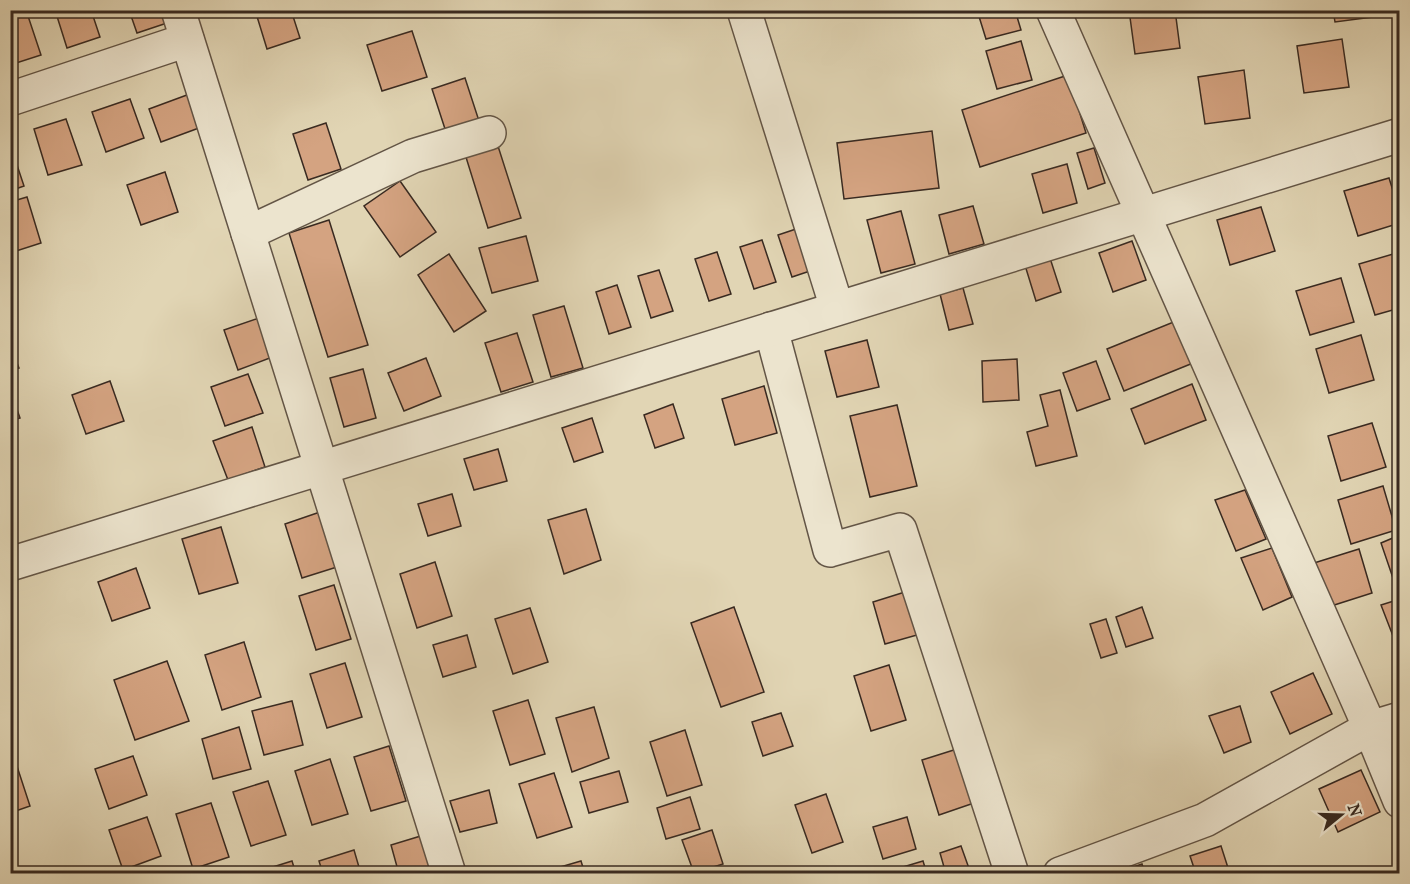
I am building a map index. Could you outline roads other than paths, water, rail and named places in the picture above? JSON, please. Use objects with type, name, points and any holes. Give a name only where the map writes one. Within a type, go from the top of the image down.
[{"type":"street","points":[[744,10],[837,308]]},
{"type":"street","points":[[1053,10],[1143,214],[1385,723],[1400,801]]},
{"type":"street","points":[[10,99],[183,25],[449,873]]},
{"type":"street","points":[[248,233],[413,156],[489,133]]},
{"type":"street","points":[[10,564],[1400,135]]},
{"type":"street","points":[[771,329],[830,550],[900,530],[1012,873]]},
{"type":"street","points":[[1060,873],[1205,820],[1385,723]]}]
